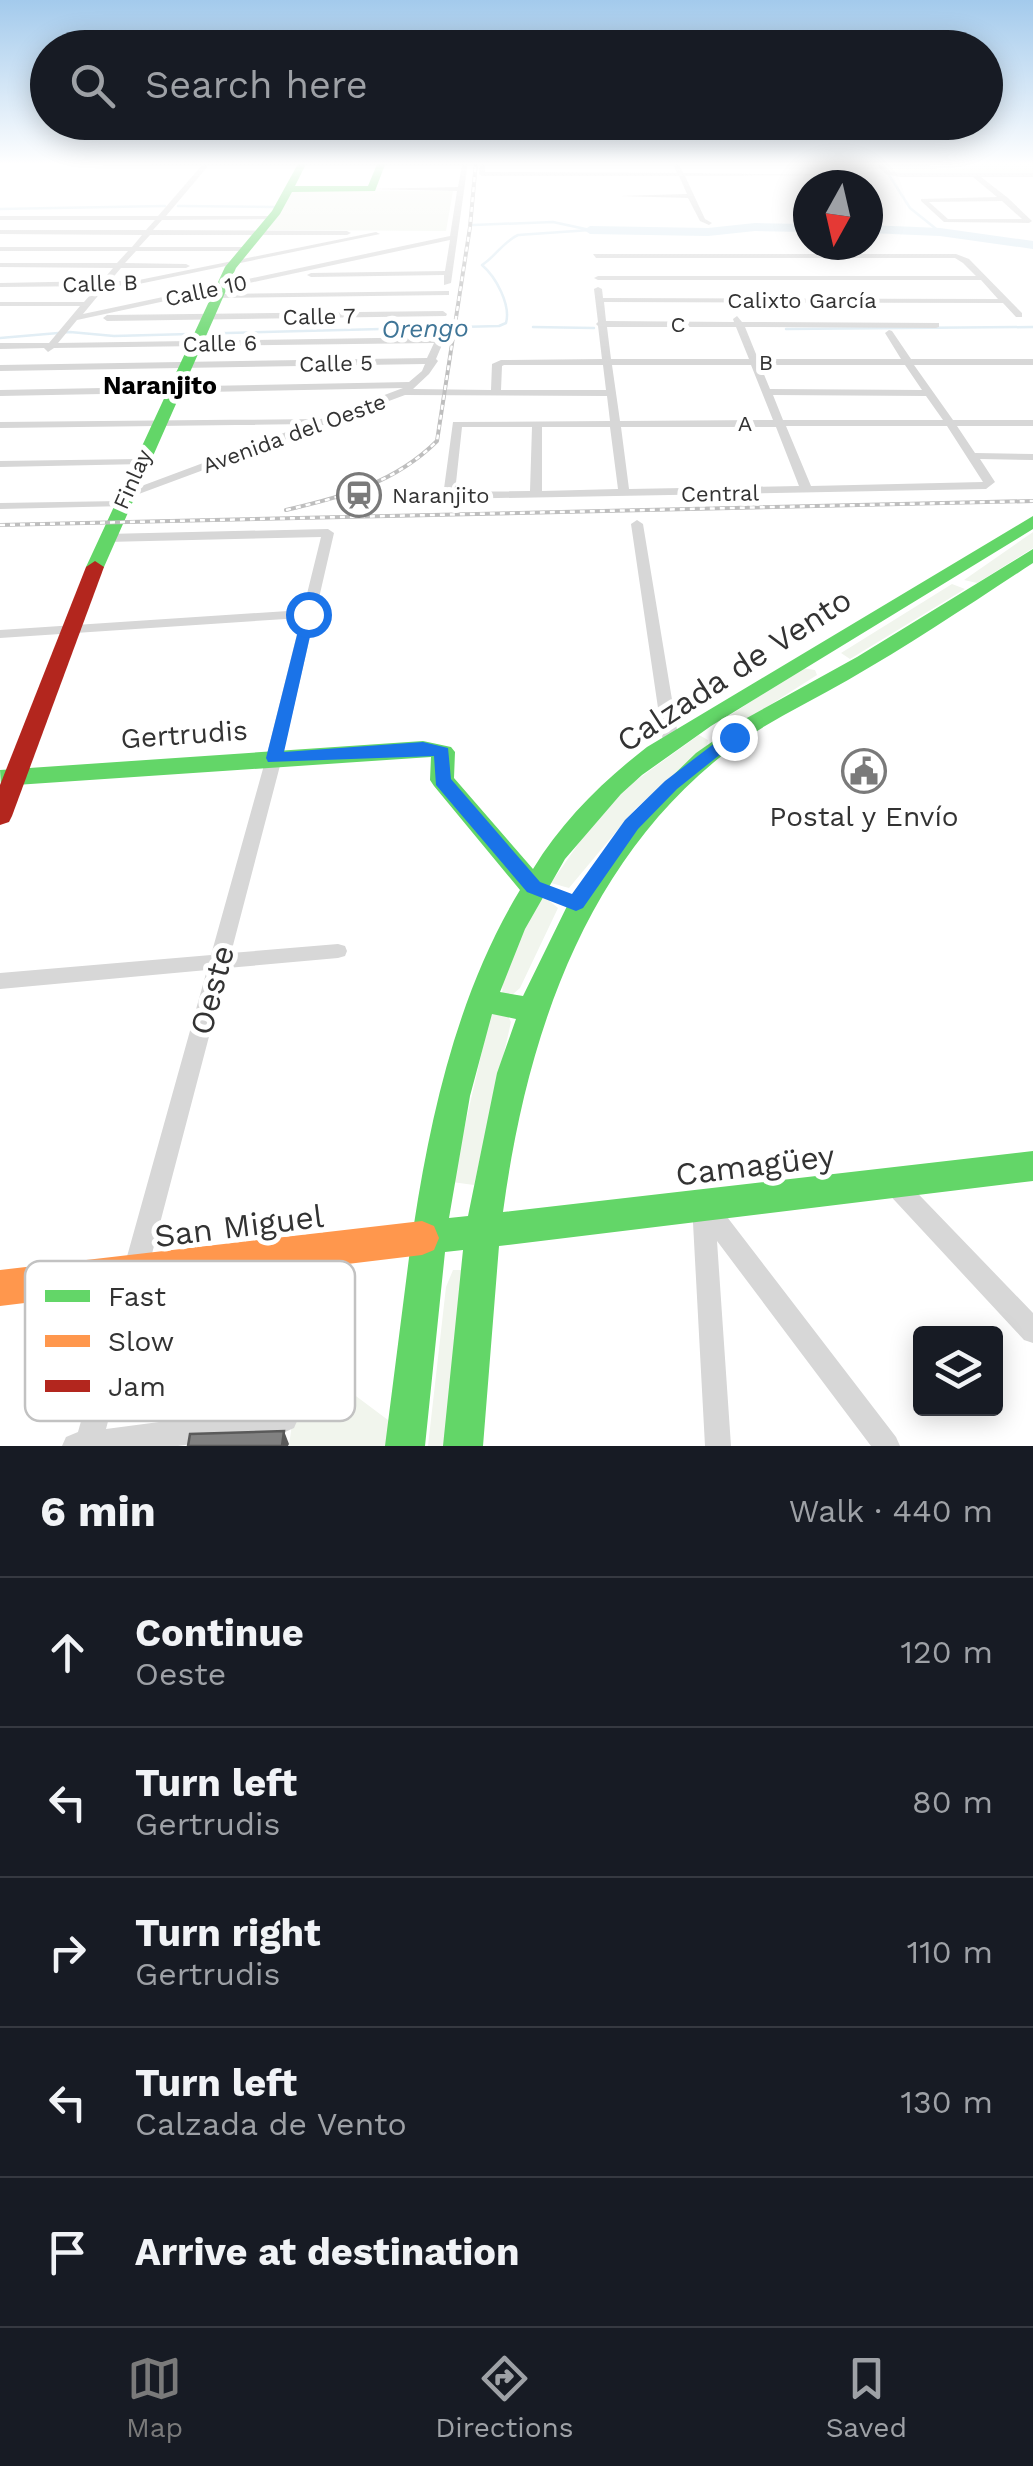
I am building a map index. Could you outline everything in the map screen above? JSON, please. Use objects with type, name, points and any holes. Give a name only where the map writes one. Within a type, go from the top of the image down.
[{"type":"main road","name":"Finlay","points":[[0,816],[8,777],[122,500],[224,284],[260,229]]},
{"type":"main road","name":"Calzada de Vento","points":[[405,1446],[433,1235],[461,1078],[481,1000],[500,947],[534,887],[589,811],[671,742],[1033,521]]},
{"type":"main road","name":"Calzada de Vento","points":[[462,1446],[485,1229],[506,1094],[529,1009],[576,903],[632,824],[671,785],[734,737],[1033,555]]},
{"type":"main road","points":[[944,575],[979,590]]},
{"type":"main road","points":[[816,654],[845,672]]},
{"type":"main road","name":"Gertrudis","points":[[8,777],[423,748],[442,752],[442,780],[534,887]]},
{"type":"main road","points":[[534,887],[576,903]]},
{"type":"main road","points":[[481,1000],[529,1009]]},
{"type":"main road","name":"Camagüey","points":[[485,1229],[1033,1166]]},
{"type":"main road","name":"San Miguel","points":[[222,1261],[485,1229]]},
{"type":"main road","name":"San Miguel","points":[[0,1288],[25,1285]]},
{"type":"street","points":[[0,405],[5,393],[32,368],[151,229]]},
{"type":"street","points":[[172,229],[224,284]]},
{"type":"street","points":[[0,266],[120,266],[224,284],[446,293],[455,229]]},
{"type":"street","points":[[0,232],[148,233],[224,284]]},
{"type":"street","name":"Calle B","points":[[0,284],[224,284],[376,234],[224,284]]},
{"type":"street","name":"Calle 10","points":[[75,318],[454,238]]},
{"type":"street","points":[[712,242],[720,277],[807,491]]},
{"type":"street","points":[[0,249],[135,249],[224,284]]},
{"type":"street","points":[[596,256],[951,256],[966,261],[1019,316]]},
{"type":"street","points":[[277,276],[448,272]]},
{"type":"street","points":[[624,494],[600,324],[598,283],[720,277],[982,278]]},
{"type":"street","name":"Calle 7","points":[[75,318],[224,284],[442,318],[446,293]]},
{"type":"street","name":"Calle 6","points":[[0,346],[58,338],[224,284],[440,340]]},
{"type":"street","name":"Calixto García","points":[[598,300],[1005,300]]},
{"type":"street","points":[[0,304],[88,304]]},
{"type":"street","name":"C","points":[[600,324],[936,325]]},
{"type":"street","points":[[889,334],[973,456],[1033,457]]},
{"type":"street","name":"Avenida del Oeste","points":[[0,506],[122,500],[410,388],[433,361],[440,340]]},
{"type":"street","name":"Calle 5","points":[[0,368],[433,361]]},
{"type":"street","name":"B","points":[[496,392],[500,363],[1033,362]]},
{"type":"street","points":[[5,393],[410,388],[610,393]]},
{"type":"street","points":[[766,392],[928,393]]},
{"type":"street","points":[[0,425],[331,421]]},
{"type":"street","name":"A","points":[[449,496],[458,424],[1033,423]]},
{"type":"street","points":[[536,424],[536,495]]},
{"type":"street","name":"Central","points":[[449,496],[980,488],[989,482],[973,456]]},
{"type":"street","points":[[0,464],[140,462]]},
{"type":"street","points":[[637,524],[671,742]]},
{"type":"street","name":"Oeste","points":[[106,538],[328,533],[274,758],[141,1261]]},
{"type":"street","points":[[0,634],[308,614]]},
{"type":"street","points":[[0,981],[338,951]]},
{"type":"street","points":[[892,1182],[1033,1331]]},
{"type":"street","points":[[703,1204],[718,1446]]},
{"type":"street","points":[[703,1204],[887,1446]]},
{"type":"street","points":[[305,1261],[306,1251]]},
{"type":"street","points":[[75,1446],[270,1421]]},
{"type":"shaded area","points":[[268,229],[446,229],[446,231]]},
{"type":"shaded area","points":[[1033,532],[1033,548],[977,583],[964,580]]},
{"type":"shaded area","points":[[952,584],[965,589],[850,659],[841,653]]},
{"type":"shaded area","points":[[802,668],[815,670],[817,675],[743,722],[729,716]]},
{"type":"shaded area","points":[[699,735],[708,740],[707,746],[635,809],[569,888],[551,883],[609,800]]},
{"type":"shaded area","points":[[546,898],[558,908],[520,988],[512,995],[502,996],[504,955],[536,900]]},
{"type":"shaded area","points":[[491,1012],[507,1014],[511,1022],[474,1185],[452,1182]]},
{"type":"shaded area","points":[[453,1270],[462,1270],[453,1446],[428,1446],[446,1287]]},
{"type":"shaded area","points":[[355,1395],[392,1423],[389,1446],[289,1446],[292,1421],[355,1421]]},
{"type":"building","points":[[284,1431],[282,1446],[188,1446],[190,1434]]},
{"type":"waterway","name":"Orengo","points":[[0,338],[70,332],[114,336],[499,326],[506,323],[504,300],[482,265],[518,235],[588,229]]},
{"type":"waterway","name":"Orengo","points":[[590,230],[732,229]]},
{"type":"waterway","points":[[937,229],[940,232]]},
{"type":"waterway","name":"Orengo","points":[[883,230],[940,232],[1033,245]]},
{"type":"waterway","points":[[533,327],[594,328]]},
{"type":"waterway","points":[[786,329],[1033,327]]},
{"type":"railway","points":[[286,510],[347,494],[386,478],[437,441],[470,229]]},
{"type":"railway","points":[[0,525],[1033,501]]},
{"type":"traffic: fast","points":[[95,567],[231,267],[262,229]]},
{"type":"traffic: fast","points":[[405,1446],[424,1275],[454,1096],[479,1009],[512,927],[556,853],[612,788],[679,736],[1033,521]]},
{"type":"traffic: fast","points":[[463,1446],[480,1256],[493,1163],[513,1073],[541,987],[581,905],[634,828],[719,746],[889,647],[1033,555]]},
{"type":"traffic: fast","points":[[1,778],[423,748],[443,752],[442,780],[533,887]]},
{"type":"traffic: fast","points":[[481,1000],[529,1009]]},
{"type":"traffic: fast","points":[[422,1238],[1033,1166]]},
{"type":"traffic: slow","points":[[228,1261],[422,1238]]},
{"type":"traffic: slow","points":[[0,1288],[25,1285]]},
{"type":"traffic: jam","points":[[0,816],[95,567]]},
{"type":"place","name":"Naranjito","points":[[359,495]]},
{"type":"place","name":"Postal y Envío","points":[[864,771]]},
{"type":"district","name":"Naranjito","points":[[160,385]]},
{"type":"route","points":[[308,614],[274,758],[423,748],[442,752],[442,780],[534,887],[576,903],[632,824],[671,785],[734,737]]}]
